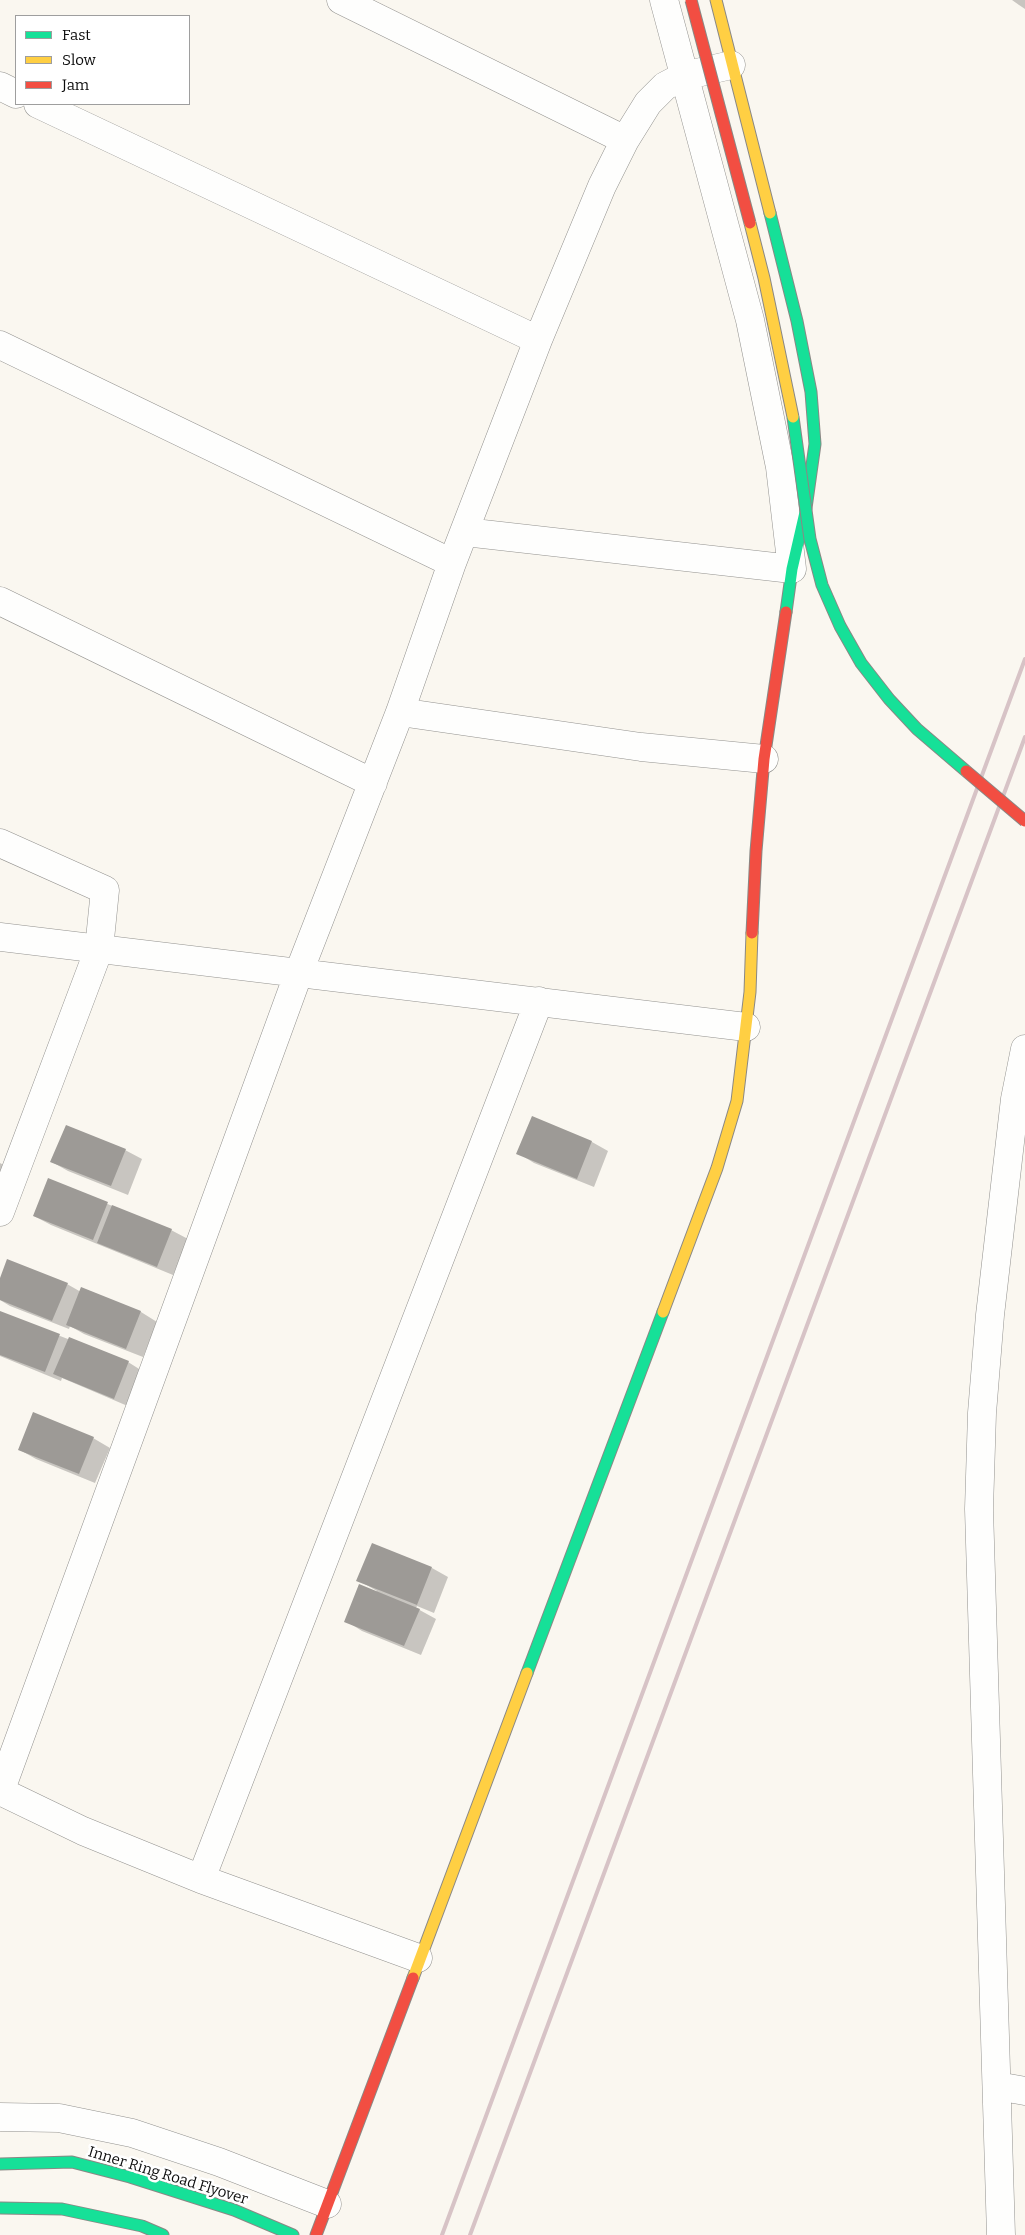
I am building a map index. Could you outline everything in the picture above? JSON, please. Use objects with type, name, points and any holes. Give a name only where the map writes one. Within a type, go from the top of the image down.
[{"type":"main road","points":[[691,0],[764,278],[802,464],[810,539],[822,585],[840,626],[860,663],[889,699],[917,729],[1025,821]]},
{"type":"main road","points":[[316,2235],[418,1958],[717,1168],[737,1101],[750,992],[756,851],[764,759],[792,569],[806,508],[815,444],[811,392],[797,321],[716,0]]},
{"type":"main road","name":"Inner Ring Road Flyover","points":[[0,2164],[72,2162],[130,2177],[234,2210],[293,2235]]},
{"type":"main road","points":[[0,2208],[62,2209],[142,2226],[163,2235]]},
{"type":"street","points":[[341,0],[625,140]]},
{"type":"street","points":[[465,532],[792,569],[780,467],[750,320],[664,0]]},
{"type":"street","points":[[418,1958],[201,1879],[83,1831],[0,1791],[299,972],[400,712],[452,563],[538,340],[602,186],[625,140],[648,103],[665,86],[684,76],[733,64]]},
{"type":"street","points":[[0,86],[15,94]]},
{"type":"street","points":[[40,105],[538,340]]},
{"type":"street","points":[[0,345],[452,563]]},
{"type":"street","points":[[0,601],[372,783]]},
{"type":"street","points":[[400,712],[642,747],[764,759]]},
{"type":"street","points":[[0,843],[105,890],[99,949],[0,1212]]},
{"type":"street","points":[[0,937],[746,1027]]},
{"type":"street","points":[[201,1879],[539,1001]]},
{"type":"street","points":[[1001,2235],[979,1509],[982,1413],[990,1314],[1020,1102],[1025,1049]]},
{"type":"street","points":[[997,2086],[1025,2091]]},
{"type":"street","points":[[0,2117],[59,2118],[132,2133],[219,2162],[327,2204]]},
{"type":"building","points":[[532,1116],[592,1141],[577,1179],[516,1154]]},
{"type":"building","points":[[66,1125],[126,1149],[111,1186],[50,1162]]},
{"type":"building","points":[[48,1178],[108,1202],[93,1240],[33,1216]]},
{"type":"building","points":[[112,1205],[172,1229],[157,1267],[97,1243]]},
{"type":"building","points":[[7,1259],[68,1283],[52,1321],[0,1300],[0,1278]]},
{"type":"building","points":[[81,1287],[141,1311],[126,1349],[66,1325]]},
{"type":"building","points":[[0,1311],[60,1334],[45,1372],[0,1355]]},
{"type":"building","points":[[69,1337],[129,1361],[114,1399],[53,1374]]},
{"type":"building","points":[[33,1412],[94,1437],[79,1474],[18,1450]]},
{"type":"building","points":[[372,1543],[432,1567],[417,1605],[356,1581]]},
{"type":"building","points":[[359,1584],[420,1609],[404,1646],[344,1622]]},
{"type":"railway","points":[[442,2235],[1025,659]]},
{"type":"railway","points":[[470,2235],[1025,737]]},
{"type":"traffic: fast","points":[[770,213],[797,321],[811,392],[815,444],[806,508],[792,569],[786,612]]},
{"type":"traffic: fast","points":[[793,417],[810,539],[822,585],[840,626],[861,663],[889,699],[917,729],[966,771]]},
{"type":"traffic: fast","points":[[527,1673],[663,1312]]},
{"type":"traffic: fast","points":[[0,2164],[72,2162],[130,2177],[234,2210],[293,2235]]},
{"type":"traffic: fast","points":[[0,2208],[62,2209],[142,2226],[163,2235]]},
{"type":"traffic: slow","points":[[716,0],[770,213]]},
{"type":"traffic: slow","points":[[750,223],[764,278],[793,417]]},
{"type":"traffic: slow","points":[[663,1312],[717,1168],[737,1101],[750,992],[752,933]]},
{"type":"traffic: slow","points":[[413,1978],[527,1673]]},
{"type":"traffic: jam","points":[[691,0],[750,223]]},
{"type":"traffic: jam","points":[[752,933],[756,851],[764,759],[786,612]]},
{"type":"traffic: jam","points":[[966,771],[1025,821]]},
{"type":"traffic: jam","points":[[316,2235],[413,1978]]}]
